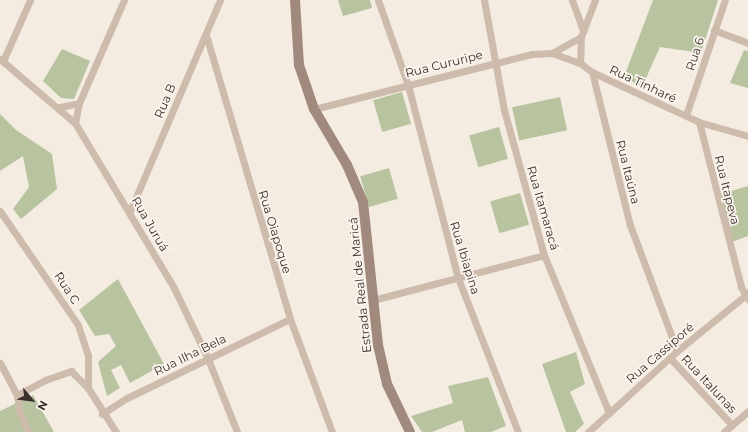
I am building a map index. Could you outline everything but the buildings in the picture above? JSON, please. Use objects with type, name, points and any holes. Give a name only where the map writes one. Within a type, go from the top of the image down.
[{"type":"main road","name":"Estrada Real de Maricá","points":[[296,0],[299,65],[314,109],[347,166],[363,202],[378,345],[387,384],[410,432]]},
{"type":"street","points":[[2,60],[30,0]]},
{"type":"street","points":[[75,123],[78,103],[124,0]]},
{"type":"street","name":"Rua B","points":[[130,211],[220,0]]},
{"type":"street","name":"Rua Ibiapina","points":[[378,0],[408,85],[458,278],[518,432]]},
{"type":"street","name":"Rua Itamaracá","points":[[484,0],[504,110],[544,255],[609,413]]},
{"type":"street","points":[[572,0],[582,34]]},
{"type":"street","points":[[592,72],[580,63],[582,34],[595,0]]},
{"type":"street","name":"Rua 6","points":[[686,116],[725,0]]},
{"type":"street","points":[[714,30],[748,43]]},
{"type":"street","name":"Rua Oiapoque","points":[[206,34],[290,319],[332,432]]},
{"type":"street","points":[[552,52],[582,34]]},
{"type":"street","name":"Rua Cururipe","points":[[314,109],[532,54],[552,52],[580,63]]},
{"type":"street","name":"Rua Juruá","points":[[2,60],[60,107],[75,123],[130,211],[174,288],[208,359],[237,432]]},
{"type":"street","name":"Rua Tinharé","points":[[592,72],[686,116]]},
{"type":"street","name":"Rua Itaúna","points":[[592,72],[630,225],[677,351]]},
{"type":"street","points":[[60,107],[78,103]]},
{"type":"street","points":[[686,116],[699,122],[748,136]]},
{"type":"street","name":"Rua Itapeva","points":[[699,122],[747,296]]},
{"type":"street","name":"Rua C","points":[[0,211],[78,325],[88,355],[88,388]]},
{"type":"street","points":[[373,300],[544,255]]},
{"type":"street","name":"Rua Cassiporé","points":[[588,432],[677,351],[747,296]]},
{"type":"street","name":"Rua Ilha Bela","points":[[102,414],[127,398],[290,319]]},
{"type":"street","name":"Rua Italunas","points":[[670,358],[732,425]]},
{"type":"street","points":[[0,363],[18,395],[19,410],[28,432]]},
{"type":"street","points":[[18,395],[66,371],[75,374],[88,388],[102,414],[116,432]]},
{"type":"street","points":[[724,432],[748,411]]},
{"type":"green space","points":[[338,0],[370,0],[372,8],[343,16]]},
{"type":"green space","points":[[653,0],[718,0],[701,53],[660,47],[642,87],[624,77]]},
{"type":"green space","points":[[62,49],[90,61],[74,99],[61,98],[43,81]]},
{"type":"green space","points":[[744,50],[748,51],[748,88],[730,83]]},
{"type":"green space","points":[[402,92],[411,124],[382,132],[373,100]]},
{"type":"green space","points":[[560,97],[567,130],[519,140],[512,107]]},
{"type":"green space","points":[[0,114],[16,130],[52,154],[57,189],[21,219],[13,209],[29,187],[23,156],[0,171]]},
{"type":"green space","points":[[499,127],[508,159],[478,167],[469,136]]},
{"type":"green space","points":[[389,168],[398,199],[369,207],[360,176]]},
{"type":"green space","points":[[748,186],[748,236],[732,242],[721,194]]},
{"type":"green space","points":[[520,193],[529,225],[499,233],[490,202]]},
{"type":"green space","points":[[118,279],[164,364],[130,383],[121,365],[111,370],[120,388],[107,396],[98,362],[116,346],[109,334],[95,336],[79,310]]},
{"type":"green space","points":[[576,352],[585,384],[570,392],[584,424],[575,432],[566,432],[542,364]]},
{"type":"green space","points":[[488,377],[506,426],[491,432],[465,432],[462,420],[432,432],[422,432],[411,416],[453,403],[448,386]]},
{"type":"green space","points":[[33,395],[54,432],[0,432],[0,411]]}]
